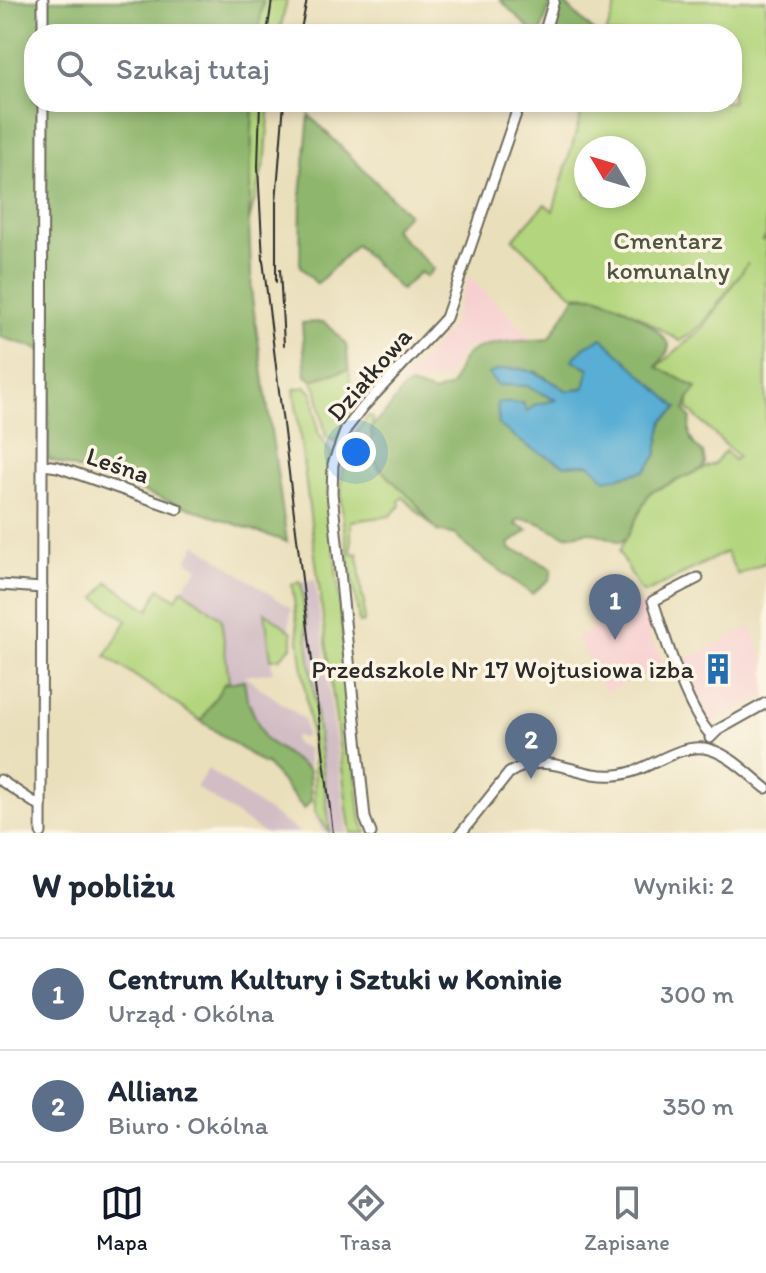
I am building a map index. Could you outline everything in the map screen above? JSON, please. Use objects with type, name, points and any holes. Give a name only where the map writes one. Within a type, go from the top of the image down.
[{"type":"street","points":[[43,0],[43,24]]},
{"type":"street","points":[[547,24],[554,0]]},
{"type":"street","points":[[41,833],[43,112]]},
{"type":"street","name":"Działkowa","points":[[371,833],[365,818],[351,684],[332,493],[333,464],[341,439],[354,418],[446,318],[517,112]]},
{"type":"street","name":"Leśna","points":[[43,465],[58,467],[178,509]]},
{"type":"street","points":[[698,578],[653,601],[676,669],[711,735]]},
{"type":"street","points":[[0,585],[42,588]]},
{"type":"street","points":[[706,748],[711,735],[766,703]]},
{"type":"street","points":[[461,833],[501,781],[525,764],[547,762],[600,776],[621,775],[640,770],[683,750],[706,748],[722,754],[766,788]]},
{"type":"street","points":[[0,780],[41,807]]},
{"type":"shaded area","points":[[469,276],[534,341],[465,347],[447,379],[399,384],[452,326]]},
{"type":"shaded area","points":[[196,544],[291,608],[289,627],[292,632],[265,613],[273,672],[244,676],[304,719],[306,736],[301,738],[296,735],[293,739],[296,744],[307,748],[309,770],[265,739],[247,699],[244,680],[229,681],[221,618],[182,589],[198,568],[187,561]]},
{"type":"shaded area","points":[[315,579],[347,833],[325,833],[315,817],[330,831],[301,582]]},
{"type":"shaded area","points":[[647,601],[657,629],[649,635],[664,664],[606,693],[576,637]]},
{"type":"shaded area","points":[[751,627],[766,664],[766,695],[712,722],[681,661]]},
{"type":"shaded area","points":[[208,769],[301,833],[263,833],[196,787]]},
{"type":"green space","points":[[0,0],[263,0],[259,24],[24,24],[24,112],[253,112],[249,222],[252,298],[287,542],[48,459],[50,355],[0,337]]},
{"type":"green space","points":[[263,0],[287,0],[281,24],[259,24]]},
{"type":"green space","points":[[500,0],[552,0],[544,24],[525,24]]},
{"type":"green space","points":[[558,0],[561,0],[586,24],[550,24]]},
{"type":"green space","name":"Cmentarz komunalny","points":[[618,0],[766,0],[766,236],[762,241],[766,239],[766,562],[738,575],[726,552],[645,593],[640,590],[619,552],[649,493],[714,464],[725,451],[734,460],[738,457],[688,409],[690,397],[697,388],[657,367],[703,328],[748,263],[702,325],[680,341],[620,305],[597,296],[573,295],[513,239],[545,204],[553,211],[574,139],[574,208],[646,208],[646,136],[575,136],[582,112],[742,112],[742,24],[610,24]]},
{"type":"green space","points":[[253,112],[269,112],[266,155],[249,222]]},
{"type":"green space","points":[[309,115],[408,214],[393,229],[434,269],[426,277],[420,272],[401,290],[356,245],[317,284],[300,266],[301,195]]},
{"type":"green space","points":[[597,296],[618,305],[646,321],[662,335],[669,344],[668,351],[657,367],[697,388],[685,410],[691,419],[691,438],[703,453],[705,463],[702,469],[649,493],[627,538],[619,542],[591,532],[565,535],[537,522],[518,520],[515,524],[528,530],[509,544],[511,550],[526,554],[552,569],[550,579],[532,594],[467,547],[456,535],[437,531],[415,502],[379,468],[370,450],[373,425],[404,388],[411,385],[434,393],[451,387],[464,358],[480,347],[549,339],[575,297]],"holes":[[[573,360],[677,408],[663,421],[656,456],[564,465],[498,403],[527,413],[557,401],[527,386],[535,371],[568,391],[585,387],[589,368]]]},
{"type":"green space","points":[[324,322],[346,344],[349,369],[312,380],[306,376],[302,323]]},
{"type":"green space","points":[[349,369],[353,412],[335,441],[326,437],[317,390],[312,380]]},
{"type":"green space","points":[[306,387],[313,394],[318,432],[331,454],[328,486],[360,814],[366,833],[351,833],[348,815],[294,389]]},
{"type":"green space","points":[[368,416],[373,418],[371,435],[399,485],[431,525],[403,497],[399,501],[400,506],[390,516],[351,521],[351,553],[358,554],[364,598],[364,622],[359,623],[343,524],[341,484],[352,440]]},
{"type":"green space","points":[[108,582],[149,610],[159,588],[176,599],[182,589],[221,618],[229,681],[201,721],[106,656],[127,620],[96,598]]},
{"type":"green space","points":[[301,582],[330,833],[315,812],[314,759],[292,584]]},
{"type":"green space","points":[[265,612],[292,632],[292,646],[280,658],[271,659]]},
{"type":"green space","points":[[244,680],[247,699],[265,739],[309,770],[311,801],[304,809],[266,763],[201,721],[224,684]]},
{"type":"water","points":[[602,338],[678,408],[663,421],[656,456],[645,471],[606,480],[590,464],[564,465],[527,446],[499,425],[497,403],[523,403],[527,412],[534,405],[556,400],[527,386],[497,385],[488,374],[510,368],[520,369],[539,375],[568,391],[584,388],[589,368],[572,360],[585,346]]},
{"type":"railway","points":[[268,24],[272,0]]},
{"type":"railway","points":[[302,24],[307,0]]},
{"type":"railway","points":[[260,112],[258,167],[263,260],[333,833]]},
{"type":"railway","points":[[276,282],[276,202],[283,112]]},
{"type":"railway","points":[[280,269],[284,345]]},
{"type":"place","name":"Centrum Kultury i Sztuki w Koninie","points":[[615,640]]},
{"type":"place","name":"Przedszkole Nr 17 Wojtusiowa izba","points":[[718,669]]},
{"type":"place","name":"Allianz","points":[[531,779]]}]
